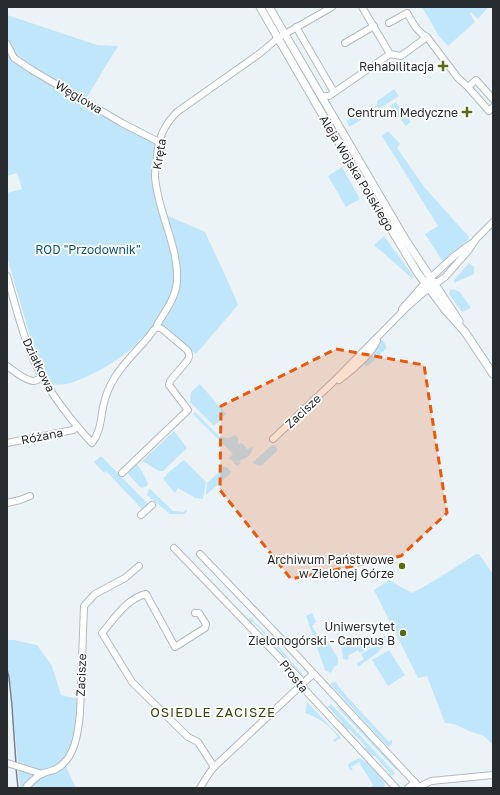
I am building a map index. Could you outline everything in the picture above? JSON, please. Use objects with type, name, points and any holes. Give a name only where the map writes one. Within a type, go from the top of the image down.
[{"type":"main road","name":"Aleja Wojska Polskiego","points":[[260,7],[400,244],[456,316],[464,332],[493,374]]},
{"type":"main road","name":"Aleja Wojska Polskiego","points":[[269,7],[430,283]]},
{"type":"street","points":[[332,7],[296,27],[334,92]]},
{"type":"street","points":[[362,7],[390,54],[401,56],[427,37]]},
{"type":"street","points":[[389,23],[407,13],[415,27],[422,35],[427,37],[454,73],[489,111],[493,107]]},
{"type":"street","points":[[345,43],[374,26]]},
{"type":"street","name":"Kręta","points":[[92,443],[99,431],[108,390],[123,365],[157,327],[156,325],[172,301],[177,282],[175,263],[158,195],[155,176],[159,142],[167,122],[177,112],[259,54],[278,38],[296,27]]},
{"type":"street","name":"Węglowa","points":[[7,44],[14,58],[32,70],[122,123],[159,142]]},
{"type":"street","name":"Aleja Wojska Polskiego","points":[[322,96],[329,96],[390,54]]},
{"type":"street","points":[[468,87],[476,80],[493,99]]},
{"type":"street","name":"Zacisze","points":[[273,439],[378,337],[405,304],[430,283],[445,277],[468,251],[476,239],[493,222]]},
{"type":"street","name":"Działkowa","points":[[7,276],[26,340],[42,377],[57,401],[77,427],[92,443]]},
{"type":"street","points":[[122,473],[188,410],[169,385],[170,381],[189,358],[189,354],[187,350],[162,329],[157,327]]},
{"type":"street","points":[[7,366],[32,381],[36,381],[42,377]]},
{"type":"street","name":"Różana","points":[[7,443],[73,430],[77,427]]},
{"type":"street","points":[[7,503],[30,496]]},
{"type":"street","points":[[141,515],[152,505]]},
{"type":"street","name":"Prosta","points":[[174,548],[300,680],[307,692],[396,788]]},
{"type":"street","name":"Prosta","points":[[200,554],[418,786]]},
{"type":"street","name":"Zacisze","points":[[26,788],[42,774],[56,769],[67,761],[75,741],[80,713],[84,606],[95,594],[126,578],[138,566]]},
{"type":"street","points":[[195,613],[199,613],[206,624],[205,628],[175,647],[146,594],[136,597],[127,603],[102,633],[132,682],[190,739],[198,742],[214,767]]},
{"type":"street","points":[[200,788],[214,767],[314,674]]},
{"type":"street","points":[[13,764],[42,774]]},
{"type":"street","points":[[408,788],[418,786],[431,780],[493,775]]},
{"type":"highlighted area","points":[[336,349],[424,365],[447,513],[401,556],[291,579],[220,490],[221,406]]},
{"type":"green space","points":[[422,7],[488,7],[478,19],[471,12],[470,14],[475,22],[448,46],[439,36]]},
{"type":"green space","name":"ROD \"Przodownik\"","points":[[7,15],[97,45],[118,46],[84,102],[156,144],[153,164],[174,263],[174,288],[158,319],[149,331],[138,340],[138,343],[131,350],[98,371],[66,384],[52,385],[34,350],[7,257],[7,193],[22,189],[17,173],[7,176]]},
{"type":"green space","points":[[394,89],[399,96],[377,110],[377,101]]},
{"type":"green space","points":[[396,102],[411,122],[406,126],[390,106]]},
{"type":"green space","points":[[363,109],[368,116],[349,127],[347,120]]},
{"type":"green space","points":[[388,131],[400,144],[397,148],[425,188],[469,237],[468,240],[443,262],[425,234],[438,226],[382,136]]},
{"type":"green space","points":[[342,167],[360,199],[346,207],[328,176]]},
{"type":"green space","name":"ROD \"Przodownik\"","points":[[166,215],[205,232],[238,305],[196,354],[158,324],[173,303],[179,264],[170,231],[172,228],[169,226]]},
{"type":"green space","points":[[384,236],[414,277],[412,278],[374,245]]},
{"type":"green space","points":[[469,263],[474,267],[474,274],[454,283],[454,280]]},
{"type":"green space","points":[[453,289],[460,292],[471,308],[462,312],[449,294],[450,290]]},
{"type":"green space","points":[[381,340],[387,348],[368,366],[365,366],[363,362],[380,345]]},
{"type":"green space","points":[[200,384],[226,414],[214,426],[190,402],[191,392]]},
{"type":"green space","points":[[195,412],[220,437],[229,438],[235,435],[238,438],[238,444],[242,443],[247,449],[253,447],[249,456],[235,462],[241,462],[238,466],[234,464],[234,462],[228,458],[233,454],[193,414]]},
{"type":"green space","points":[[174,431],[187,448],[163,471],[159,471],[142,461]]},
{"type":"green space","points":[[272,445],[278,450],[261,466],[252,463]]},
{"type":"green space","points":[[102,457],[148,504],[148,506],[143,510],[106,471],[104,473],[94,462]]},
{"type":"green space","points":[[184,460],[206,482],[203,499],[195,498],[178,488],[175,493],[163,478]]},
{"type":"green space","points":[[135,464],[137,464],[145,476],[148,484],[146,487],[141,488],[128,474],[128,471]]},
{"type":"green space","points":[[223,466],[228,468],[231,472],[230,474],[206,495],[207,483],[221,470],[219,468]]},
{"type":"green space","points":[[149,489],[173,511],[187,511],[184,514],[170,514],[147,495]]},
{"type":"green space","points":[[476,554],[479,554],[493,574],[493,745],[484,736],[454,724],[445,723],[427,676],[418,678],[374,590],[389,580],[412,593],[434,581]]},
{"type":"green space","points":[[312,613],[316,622],[312,626],[323,644],[328,642],[338,658],[338,664],[334,667],[331,673],[325,670],[306,616]]},
{"type":"green space","points":[[250,617],[281,649],[303,675],[302,677],[299,676],[301,674],[253,622],[250,623],[248,621]]},
{"type":"green space","points":[[391,636],[360,653],[358,650],[348,656],[349,658],[347,660],[343,659],[342,642]]},
{"type":"green space","points":[[391,637],[377,653],[358,667],[357,663],[364,659],[361,654]]},
{"type":"green space","points":[[7,640],[37,645],[52,666],[61,695],[78,699],[76,733],[66,760],[67,769],[76,788],[20,788],[11,685],[7,681]]},
{"type":"green space","points":[[389,650],[405,675],[388,686],[372,660]]},
{"type":"green space","points":[[336,682],[341,690],[389,742],[392,740],[392,744],[388,747],[330,684]]},
{"type":"green space","points":[[307,703],[341,738],[334,742],[333,740],[338,737],[328,725],[305,713]]},
{"type":"green space","points":[[331,704],[395,773],[390,778],[390,773],[375,756],[371,757],[365,751],[366,747],[349,729],[346,730],[341,724],[342,722],[329,708],[326,709]]},
{"type":"green space","points":[[337,706],[345,712],[398,769],[396,770]]},
{"type":"green space","points":[[359,758],[369,764],[385,782],[384,788],[370,788],[373,785],[359,762],[351,767],[353,770],[350,770],[348,764]]},
{"type":"waterway","points":[[7,670],[12,706],[16,764]]},
{"type":"waterway","points":[[16,768],[18,788]]},
{"type":"place","name":"Rehabilitacja","points":[[443,66]]},
{"type":"place","name":"Centrum Medyczne","points":[[467,112]]},
{"type":"place","name":"Archiwum Państwowe w Zielonej Górze","points":[[402,566]]},
{"type":"place","name":"Uniwersytet Zielonogórski - Campus B","points":[[403,633]]},
{"type":"district","name":"OSIEDLE ZACISZE","points":[[213,712]]}]
